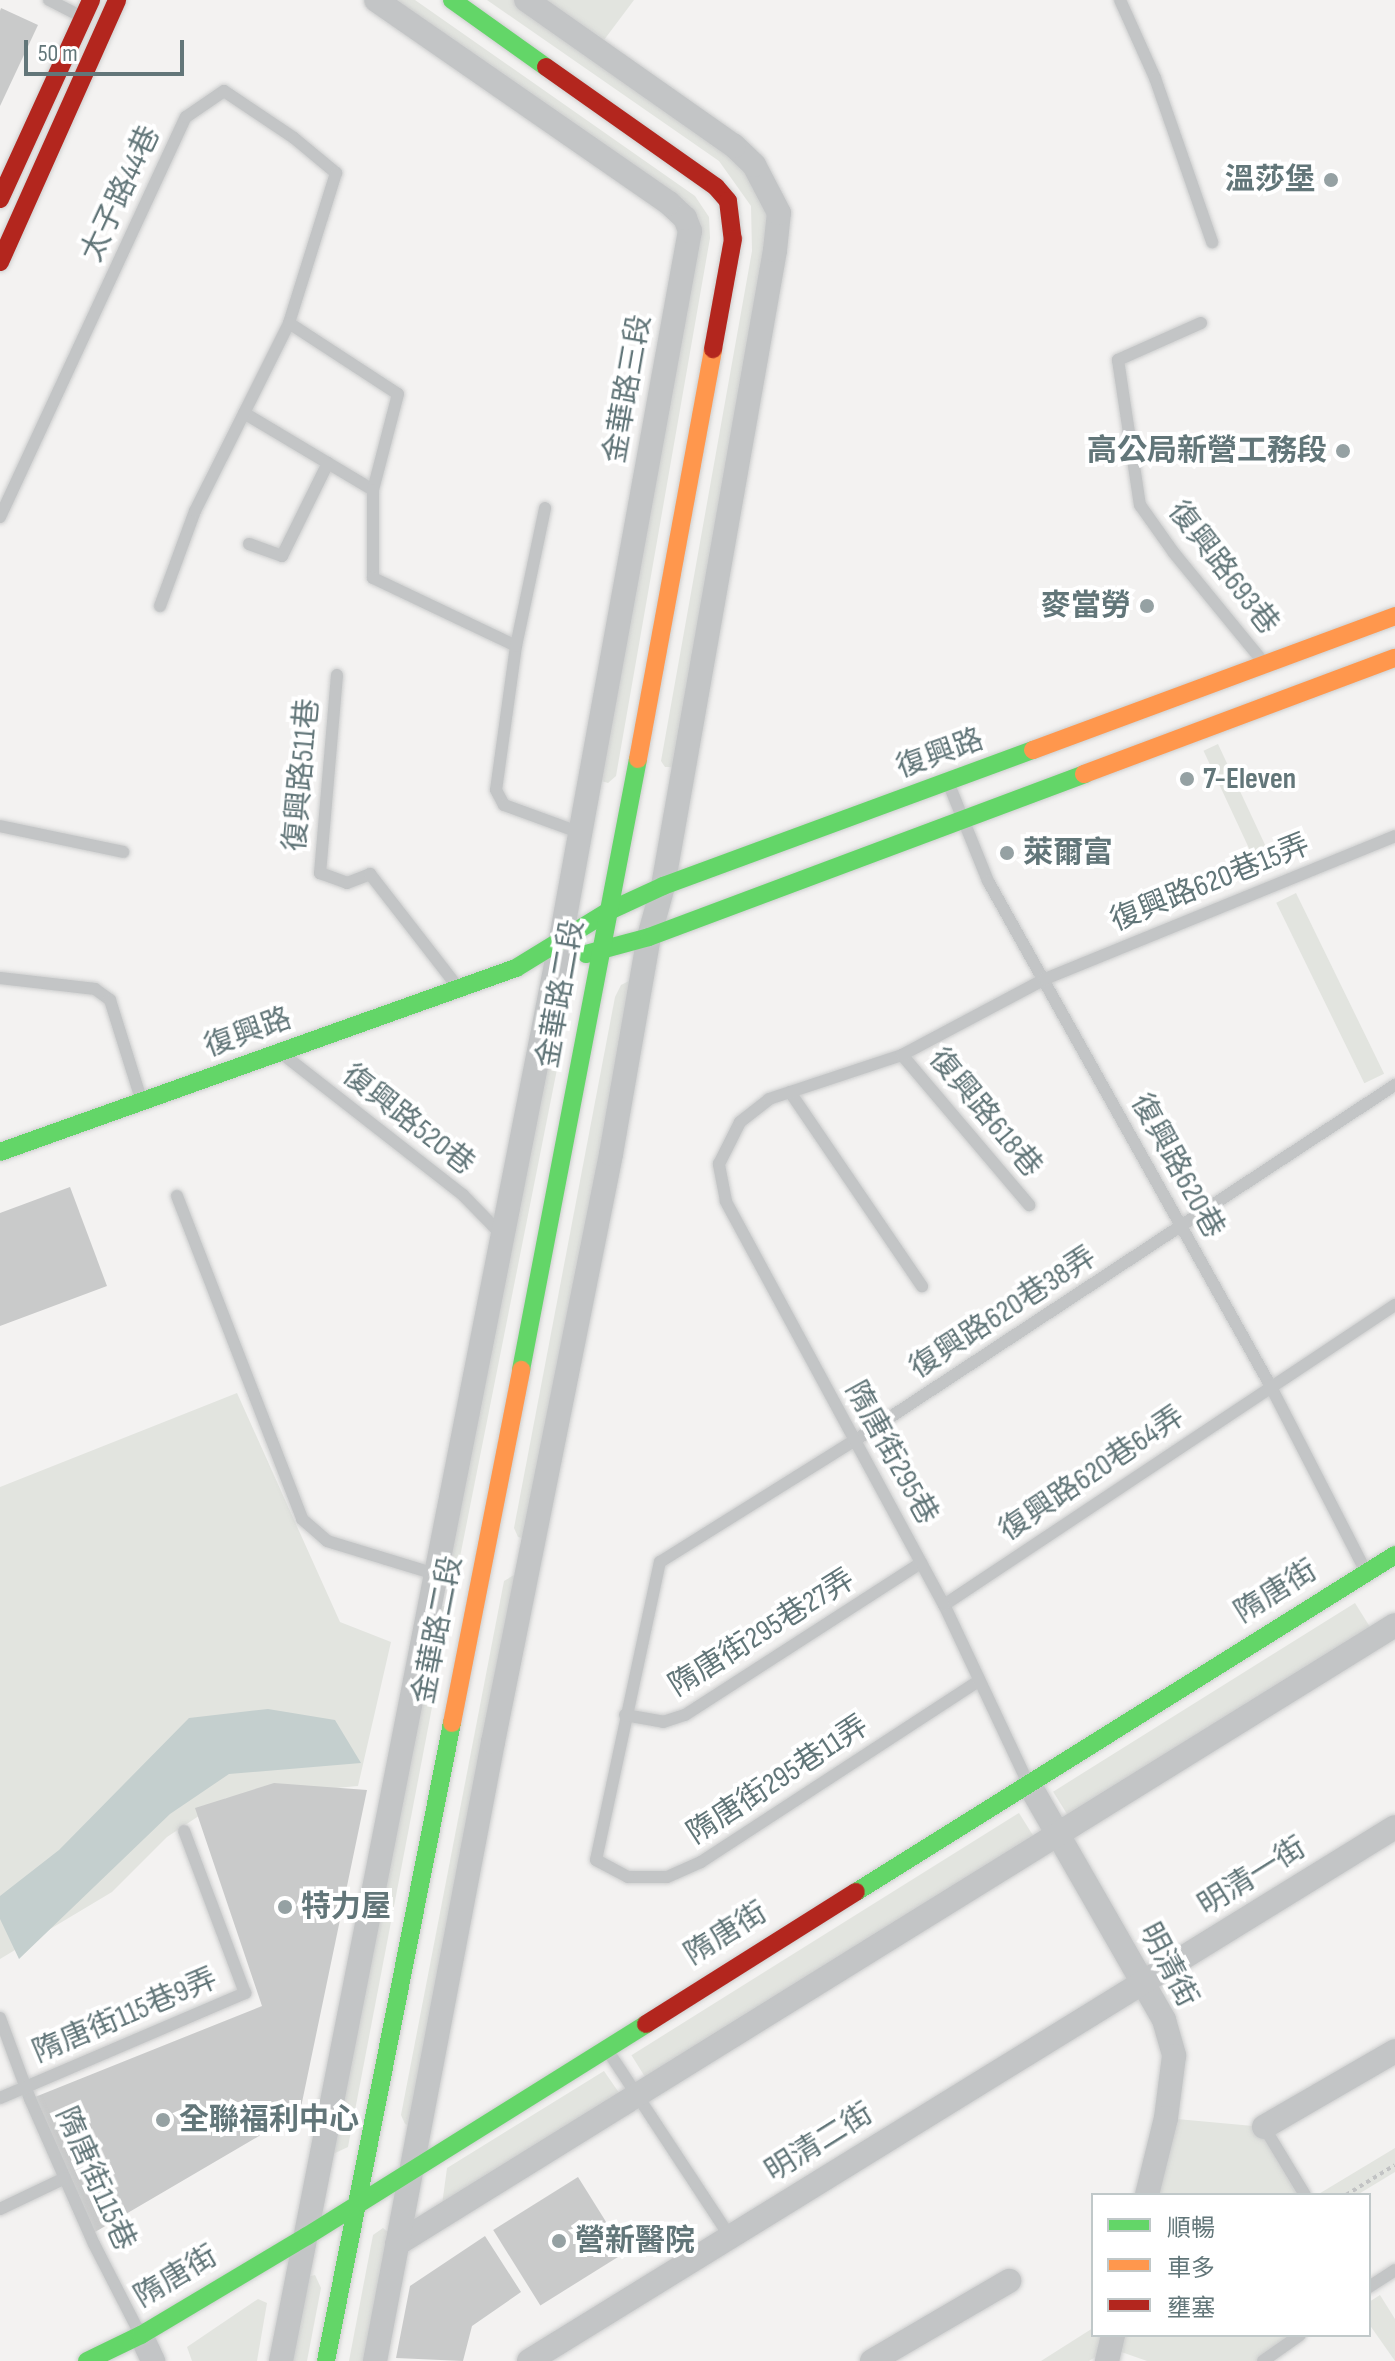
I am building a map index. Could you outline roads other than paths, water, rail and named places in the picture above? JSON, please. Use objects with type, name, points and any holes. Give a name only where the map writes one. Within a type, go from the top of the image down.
[{"type":"street","points":[[0,262],[9,218],[117,0]]},
{"type":"street","name":"金華路三段","points":[[376,0],[669,203],[685,218],[690,231],[557,954]]},
{"type":"street","points":[[452,0],[716,187],[728,201],[732,221],[733,239],[609,911]]},
{"type":"street","points":[[375,2361],[608,1170],[649,937],[663,886],[779,213],[754,165],[734,146],[526,0]]},
{"type":"street","points":[[0,199],[87,8]]},
{"type":"street","name":"復興路","points":[[557,954],[609,911],[663,886],[1395,616]]},
{"type":"street","name":"復興路","points":[[0,1152],[557,954],[604,949],[649,937],[960,818],[1395,658]]},
{"type":"street","name":"金華路二段","points":[[326,2361],[609,911]]},
{"type":"street","name":"金華路二段","points":[[281,2361],[557,954]]},
{"type":"street","name":"隋唐街","points":[[87,2361],[141,2335],[307,2236],[1395,1555]]},
{"type":"street","points":[[397,2244],[1395,1625]]},
{"type":"street","name":"明清街","points":[[1029,1784],[1164,2020],[1174,2056],[1166,2118],[1147,2193]]},
{"type":"street","name":"明清一街","points":[[1143,1981],[1395,1827]]},
{"type":"street","name":"明清二街","points":[[529,2361],[1143,1981]]},
{"type":"street","points":[[1264,2127],[1395,2051]]},
{"type":"street","points":[[872,2361],[1009,2281]]},
{"type":"street","points":[[141,2335],[153,2361]]},
{"type":"street","points":[[1107,2361],[1113,2337]]},
{"type":"lane","points":[[49,0],[87,8]]},
{"type":"lane","points":[[1120,0],[1155,78],[1212,242]]},
{"type":"lane","name":"太子路44巷","points":[[0,517],[186,117],[224,91],[294,138],[336,173],[289,323]]},
{"type":"lane","points":[[160,606],[195,511],[289,323],[398,394],[373,490],[373,578],[516,646]]},
{"type":"lane","name":"復興路693巷","points":[[1201,323],[1118,360],[1140,505],[1174,553],[1264,663]]},
{"type":"lane","points":[[244,413],[373,490]]},
{"type":"lane","points":[[249,544],[282,556],[328,463]]},
{"type":"lane","points":[[545,508],[516,646],[496,790],[504,805],[581,833]]},
{"type":"lane","name":"復興路511巷","points":[[337,675],[320,873],[347,883],[370,874],[459,988]]},
{"type":"lane","name":"復興路620巷","points":[[948,782],[988,881],[1270,1385],[1366,1573]]},
{"type":"lane","points":[[0,826],[123,852]]},
{"type":"lane","name":"復興路620巷15弄","points":[[727,1146],[740,1122],[769,1099],[902,1055],[1045,979],[1395,836]]},
{"type":"lane","points":[[0,978],[95,989],[110,1000],[142,1102]]},
{"type":"lane","name":"復興路520巷","points":[[280,1051],[463,1195],[500,1233]]},
{"type":"lane","name":"復興路618巷","points":[[902,1055],[1029,1205]]},
{"type":"lane","name":"復興路620巷38弄","points":[[625,1715],[660,1562],[854,1441],[1395,1085]]},
{"type":"lane","points":[[790,1092],[922,1286]]},
{"type":"lane","name":"隋唐街295巷","points":[[727,1146],[719,1164],[726,1201],[944,1605],[977,1682],[1029,1784]]},
{"type":"lane","name":"金華路二段","points":[[177,1196],[302,1519],[327,1541],[435,1574]]},
{"type":"lane","name":"復興路620巷64弄","points":[[944,1605],[1270,1385],[1395,1305]]},
{"type":"lane","name":"隋唐街295巷27弄","points":[[625,1715],[663,1722],[685,1715],[921,1563]]},
{"type":"lane","name":"隋唐街295巷11弄","points":[[625,1715],[596,1860],[628,1877],[667,1877],[701,1862],[977,1682]]},
{"type":"lane","name":"隋唐街115巷9弄","points":[[0,2098],[245,1993],[184,1831]]},
{"type":"lane","name":"隋唐街115巷","points":[[0,2018],[25,2087],[65,2178],[141,2335]]},
{"type":"lane","points":[[606,2047],[729,2235]]},
{"type":"lane","points":[[1264,2127],[1304,2193]]},
{"type":"lane","points":[[0,2209],[65,2178]]},
{"type":"lane","points":[[1371,2286],[1395,2270]]},
{"type":"lane","points":[[1263,2361],[1297,2337]]},
{"type":"place","name":"溫莎堡","points":[[1331,180]]},
{"type":"place","name":"高公局新營工務段","points":[[1343,451]]},
{"type":"place","name":"麥當勞","points":[[1147,606]]},
{"type":"place","name":"7-Eleven","points":[[1187,779]]},
{"type":"place","name":"萊爾富","points":[[1007,853]]},
{"type":"place","name":"特力屋","points":[[285,1907]]},
{"type":"place","name":"全聯福利中心","points":[[163,2120]]},
{"type":"place","name":"營新醫院","points":[[559,2241]]}]
